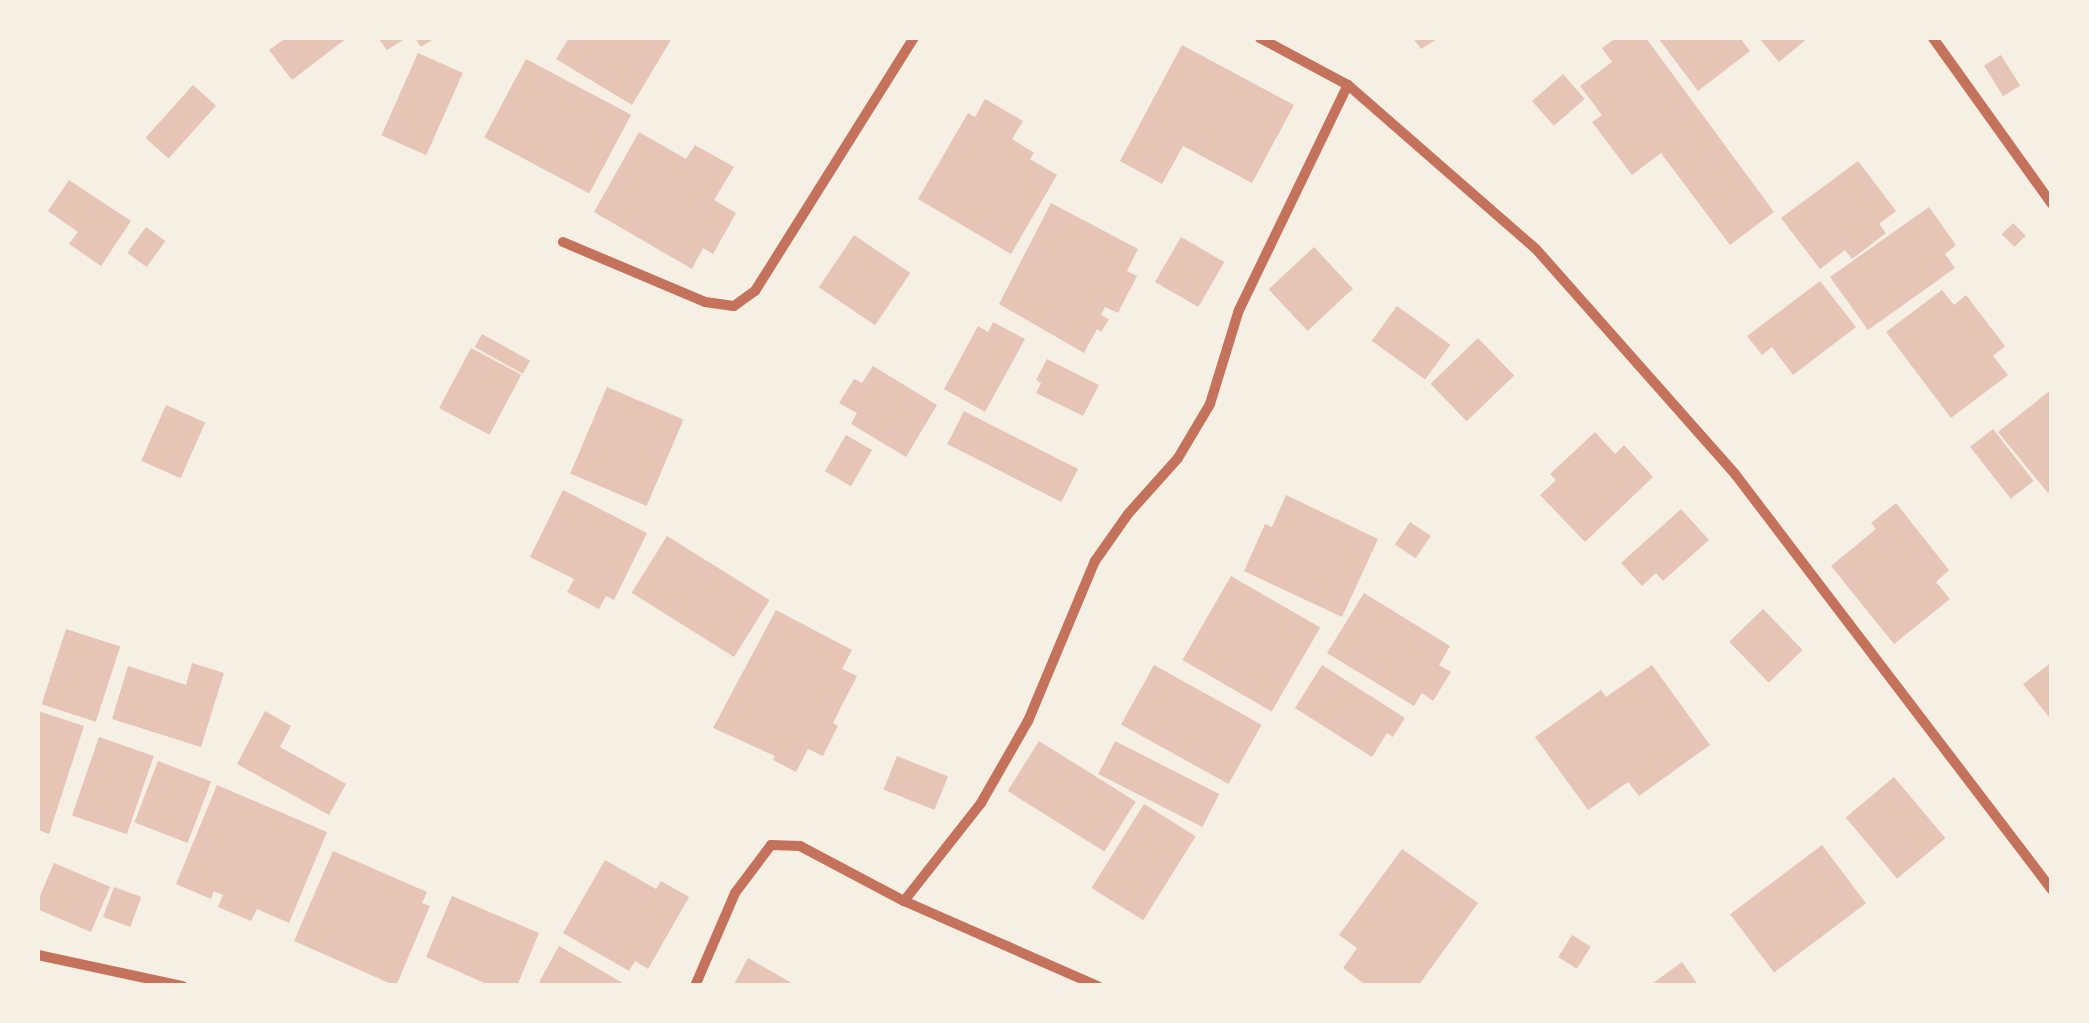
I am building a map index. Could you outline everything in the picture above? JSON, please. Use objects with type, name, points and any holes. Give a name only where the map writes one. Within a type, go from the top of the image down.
[{"type":"street","points":[[563,242],[705,302],[734,306],[755,292],[914,38]]},
{"type":"street","points":[[1260,38],[1348,84],[1536,248],[1735,474],[2052,890]]},
{"type":"street","points":[[1933,38],[2052,204]]},
{"type":"street","points":[[904,901],[981,802],[1028,721],[1095,561],[1128,514],[1178,458],[1210,404],[1239,310],[1348,84]]},
{"type":"street","points":[[695,986],[735,892],[771,845],[800,846],[904,901],[1098,986]]},
{"type":"street","points":[[38,955],[184,986]]},
{"type":"building","points":[[286,38],[347,38],[292,80],[269,50]]},
{"type":"building","points":[[378,38],[406,38],[387,50]]},
{"type":"building","points":[[415,38],[435,38],[421,47]]},
{"type":"building","points":[[569,38],[672,38],[632,105],[556,59]]},
{"type":"building","points":[[1413,38],[1439,38],[1421,49]]},
{"type":"building","points":[[1616,38],[1646,38],[1774,212],[1730,245],[1661,153],[1632,175],[1592,122],[1602,115],[1580,86],[1612,62],[1602,48]]},
{"type":"building","points":[[1658,38],[1740,38],[1750,51],[1698,91]]},
{"type":"building","points":[[1759,38],[1808,38],[1779,62]]},
{"type":"building","points":[[1182,45],[1294,105],[1252,183],[1183,146],[1162,184],[1120,161]]},
{"type":"building","points":[[418,53],[463,73],[426,155],[381,135]]},
{"type":"building","points":[[2001,55],[2020,86],[2003,96],[1984,66]]},
{"type":"building","points":[[526,59],[631,115],[589,193],[484,138]]},
{"type":"building","points":[[1563,74],[1585,99],[1554,126],[1532,101]]},
{"type":"building","points":[[193,85],[216,106],[169,159],[145,138]]},
{"type":"building","points":[[985,99],[1023,121],[1012,139],[1034,153],[1030,159],[1057,175],[1011,254],[918,199],[968,113],[975,117]]},
{"type":"building","points":[[639,132],[686,159],[695,145],[734,167],[714,200],[736,213],[713,254],[703,248],[692,269],[594,212]]},
{"type":"building","points":[[1858,161],[1896,211],[1879,224],[1886,233],[1852,259],[1845,250],[1820,269],[1781,218]]},
{"type":"building","points":[[69,180],[131,221],[101,266],[69,244],[78,232],[48,211]]},
{"type":"building","points":[[1051,203],[1138,249],[1127,271],[1137,276],[1118,313],[1105,307],[1101,315],[1109,319],[1101,332],[1097,329],[1084,353],[999,304]]},
{"type":"building","points":[[1929,207],[1956,245],[1945,254],[1955,268],[1868,330],[1830,277]]},
{"type":"building","points":[[2013,223],[2026,236],[2014,247],[2002,234]]},
{"type":"building","points":[[146,227],[165,241],[147,267],[127,253]]},
{"type":"building","points":[[854,235],[910,273],[875,325],[819,287]]},
{"type":"building","points":[[1181,237],[1224,262],[1198,307],[1155,282]]},
{"type":"building","points":[[1314,247],[1353,289],[1308,331],[1269,289]]},
{"type":"building","points":[[1820,281],[1856,327],[1793,375],[1772,347],[1762,355],[1747,336]]},
{"type":"building","points":[[1942,290],[1954,305],[1966,295],[2005,346],[1993,356],[2008,375],[1951,418],[1886,332]]},
{"type":"building","points":[[1397,306],[1450,345],[1425,380],[1372,341]]},
{"type":"building","points":[[993,322],[1025,339],[985,412],[944,389],[978,326],[988,332]]},
{"type":"building","points":[[482,334],[530,361],[523,374],[475,347]]},
{"type":"building","points":[[1478,338],[1514,375],[1467,421],[1431,384]]},
{"type":"building","points":[[471,348],[521,375],[489,435],[439,408]]},
{"type":"building","points":[[1047,359],[1099,385],[1083,416],[1036,393],[1041,383],[1036,380]]},
{"type":"building","points":[[873,366],[937,405],[906,457],[851,424],[857,413],[839,403],[854,379],[862,383]]},
{"type":"building","points":[[607,387],[683,419],[647,506],[570,474]]},
{"type":"building","points":[[2052,389],[2052,490],[2048,493],[1998,432]]},
{"type":"building","points":[[166,405],[205,422],[180,478],[141,461]]},
{"type":"building","points":[[964,411],[1078,469],[1061,502],[947,444]]},
{"type":"building","points":[[1993,429],[2034,481],[2011,499],[1970,447]]},
{"type":"building","points":[[1595,432],[1615,454],[1624,445],[1653,477],[1585,542],[1540,495],[1556,480],[1550,474]]},
{"type":"building","points":[[846,435],[872,450],[851,486],[825,471]]},
{"type":"building","points":[[563,490],[647,533],[614,600],[606,596],[599,609],[567,592],[574,579],[530,557]]},
{"type":"building","points":[[1286,495],[1378,539],[1342,617],[1244,571],[1265,524],[1272,527]]},
{"type":"building","points":[[1896,503],[1949,570],[1936,582],[1950,599],[1894,644],[1831,566],[1876,529],[1871,523]]},
{"type":"building","points":[[1681,509],[1709,540],[1663,581],[1656,573],[1642,586],[1621,563]]},
{"type":"building","points":[[1410,522],[1431,536],[1416,558],[1395,544]]},
{"type":"building","points":[[667,536],[770,600],[734,657],[631,593]]},
{"type":"building","points":[[1231,576],[1320,628],[1272,712],[1182,660]]},
{"type":"building","points":[[1364,593],[1450,646],[1439,665],[1451,672],[1433,701],[1422,693],[1414,706],[1327,653]]},
{"type":"building","points":[[1763,609],[1803,650],[1769,683],[1729,642]]},
{"type":"building","points":[[776,610],[852,650],[842,669],[857,676],[833,723],[838,726],[823,756],[808,749],[796,772],[773,760],[775,756],[713,728]]},
{"type":"building","points":[[66,629],[120,647],[96,722],[42,704]]},
{"type":"building","points":[[2052,662],[2052,721],[2023,684]]},
{"type":"building","points":[[192,663],[224,673],[201,747],[112,719],[128,666],[186,685]]},
{"type":"building","points":[[1154,665],[1262,725],[1229,784],[1121,724]]},
{"type":"building","points":[[1322,665],[1405,718],[1393,737],[1387,733],[1372,757],[1295,708]]},
{"type":"building","points":[[1652,665],[1710,745],[1639,796],[1628,782],[1588,810],[1535,737],[1601,690],[1606,697]]},
{"type":"building","points":[[38,711],[84,726],[49,834],[38,830]]},
{"type":"building","points":[[265,711],[291,726],[280,747],[346,784],[329,815],[237,764]]},
{"type":"building","points":[[99,737],[154,756],[127,834],[72,815]]},
{"type":"building","points":[[1039,741],[1136,801],[1104,851],[1008,791]]},
{"type":"building","points":[[1115,741],[1219,794],[1202,827],[1098,774]]},
{"type":"building","points":[[897,756],[948,777],[935,810],[884,789]]},
{"type":"building","points":[[158,761],[211,781],[188,843],[134,823]]},
{"type":"building","points":[[1894,777],[1945,838],[1897,879],[1846,817]]},
{"type":"building","points":[[217,785],[327,832],[289,923],[257,909],[251,921],[218,907],[223,895],[214,891],[211,899],[176,884]]},
{"type":"building","points":[[1144,804],[1196,836],[1143,920],[1092,888]]},
{"type":"building","points":[[1822,845],[1866,903],[1774,973],[1730,914]]},
{"type":"building","points":[[1402,849],[1478,903],[1418,986],[1367,986],[1343,968],[1357,948],[1339,935]]},
{"type":"building","points":[[333,851],[427,892],[422,903],[430,906],[396,986],[294,941]]},
{"type":"building","points":[[605,860],[656,889],[661,881],[689,897],[648,969],[635,961],[629,971],[563,933]]},
{"type":"building","points":[[54,863],[110,887],[91,932],[38,909]]},
{"type":"building","points":[[114,887],[141,897],[130,927],[103,917]]},
{"type":"building","points":[[452,896],[539,933],[517,986],[491,986],[426,957]]},
{"type":"building","points":[[1572,935],[1591,947],[1577,969],[1558,957]]},
{"type":"building","points":[[559,946],[628,986],[537,986]]},
{"type":"building","points":[[748,958],[797,986],[733,986]]},
{"type":"building","points":[[1682,962],[1699,986],[1649,986]]}]
